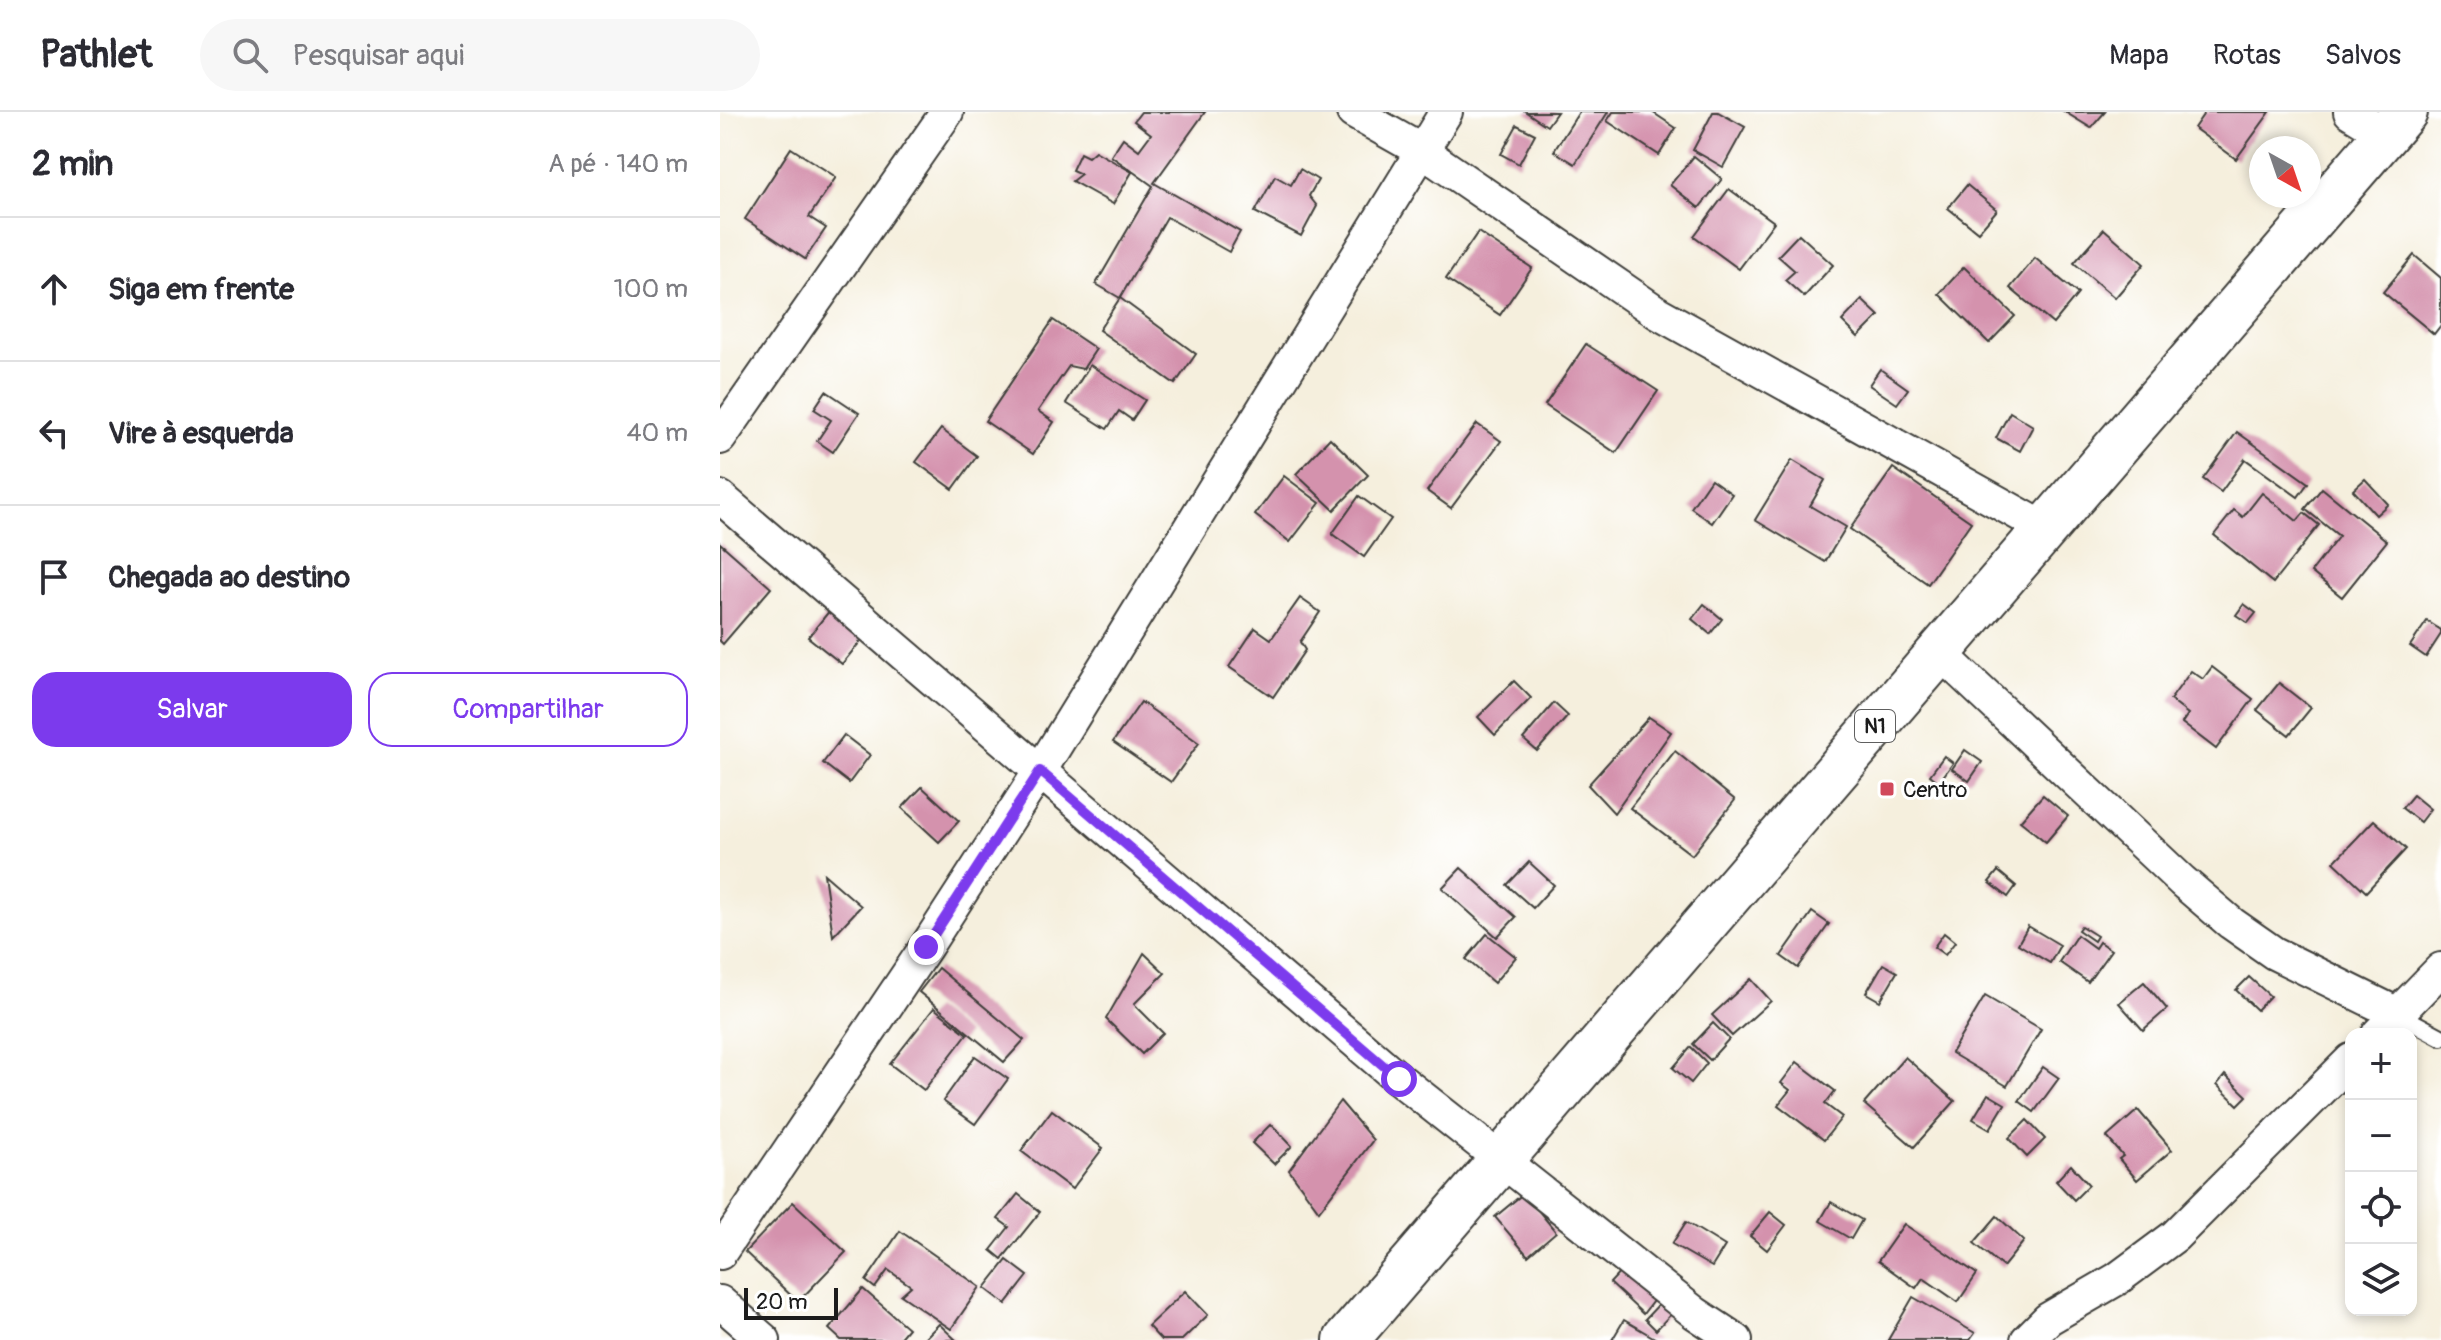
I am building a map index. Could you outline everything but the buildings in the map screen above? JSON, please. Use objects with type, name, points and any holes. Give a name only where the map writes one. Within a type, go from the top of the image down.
[{"type":"highway","name":"N1","points":[[1346,1340],[2046,529],[2380,119]]},
{"type":"street","points":[[720,438],[947,112]]},
{"type":"street","points":[[1353,112],[1422,151],[1658,313],[2046,529]]},
{"type":"street","points":[[720,1253],[1040,771],[1446,112]]},
{"type":"street","points":[[720,497],[1399,1079],[1695,1313],[1736,1340]]},
{"type":"street","points":[[1939,652],[2182,881],[2231,923],[2274,953],[2388,1024],[2441,969]]},
{"type":"street","points":[[2027,1340],[2048,1319],[2117,1279],[2175,1236],[2345,1066]]},
{"type":"street","points":[[720,1302],[764,1340]]},
{"type":"lane","points":[[2388,1024],[2441,1037]]},
{"type":"place","name":"Centro","points":[[1887,789]]},
{"type":"route","points":[[926,947],[1040,771],[1399,1079]]}]
